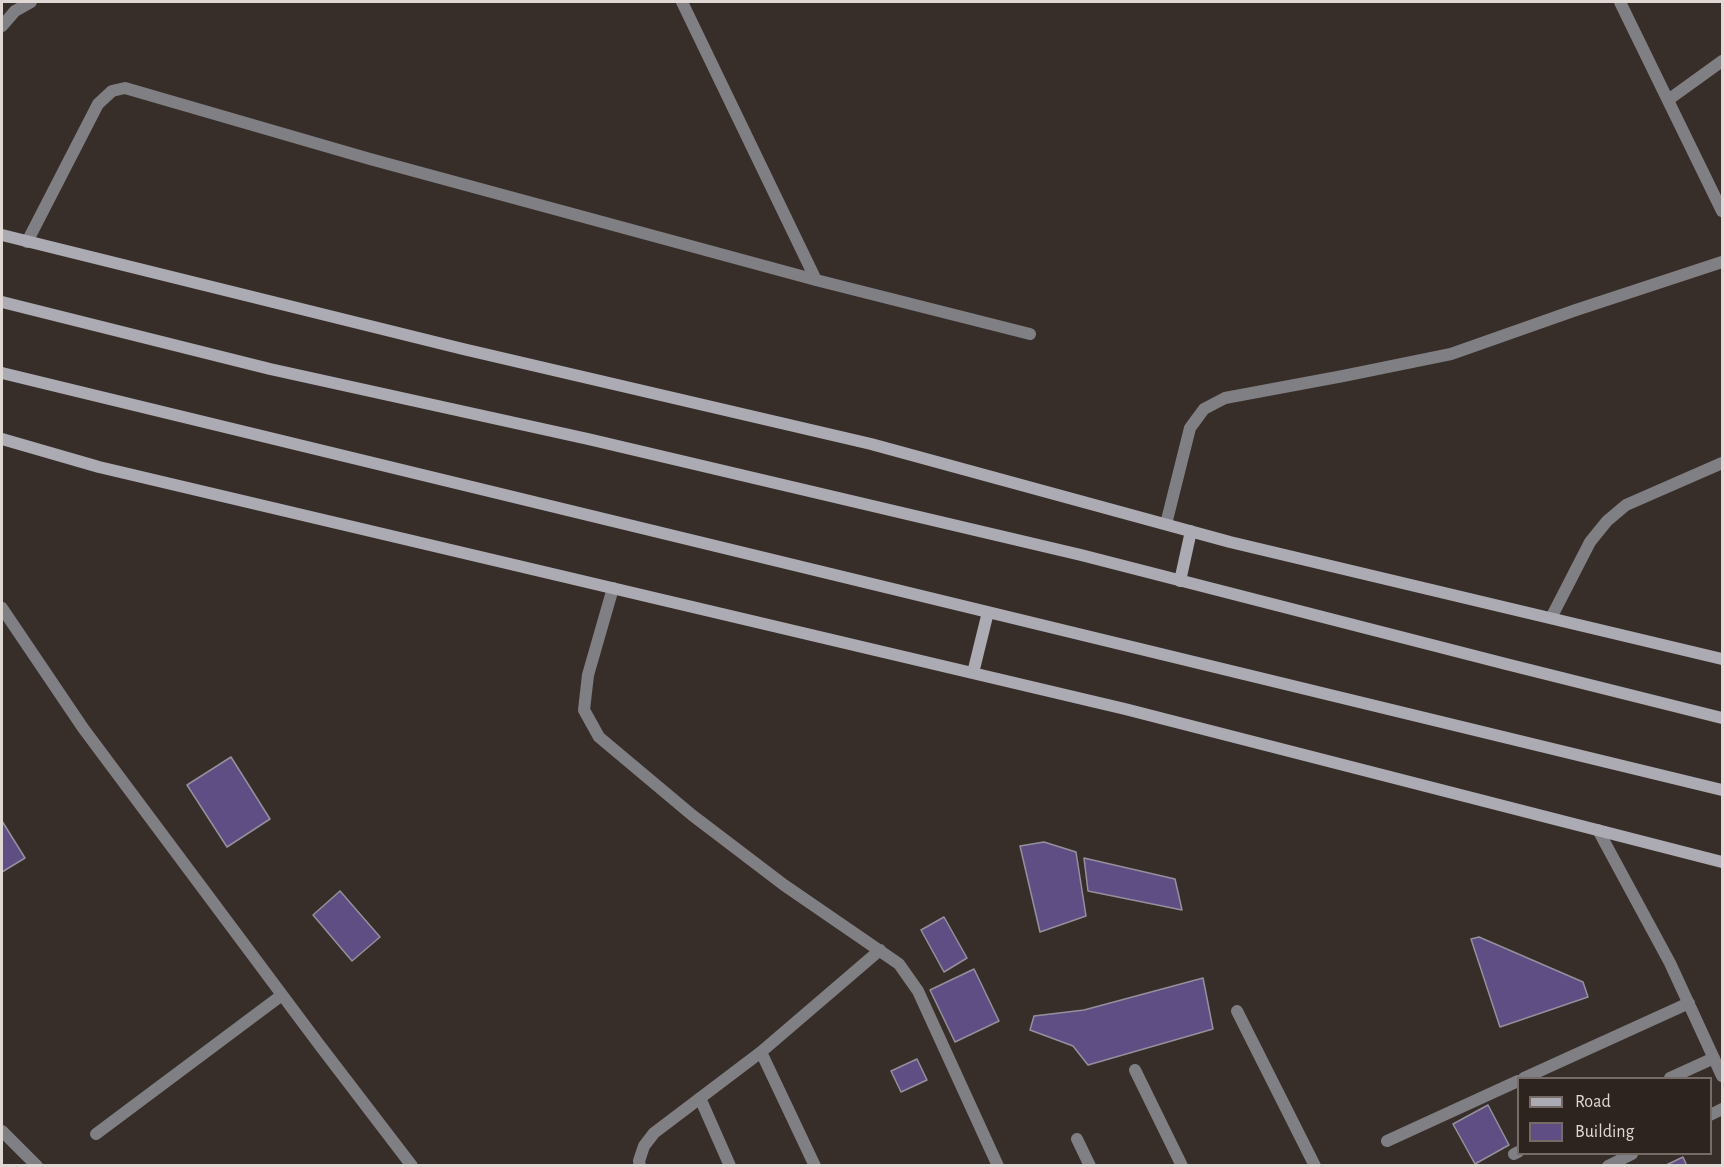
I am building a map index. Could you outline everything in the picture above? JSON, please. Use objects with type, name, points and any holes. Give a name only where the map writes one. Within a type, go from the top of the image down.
[{"type":"main road","points":[[2,235],[463,349],[871,444],[1191,531],[1722,659]]},
{"type":"main road","points":[[2,302],[270,369],[588,439],[1081,555],[1722,718]]},
{"type":"main road","points":[[2,373],[1722,790]]},
{"type":"main road","points":[[2,439],[99,467],[1125,710],[1722,862]]},
{"type":"main road","points":[[1180,581],[1191,531]]},
{"type":"main road","points":[[973,674],[988,612]]},
{"type":"street","points":[[2,26],[15,11],[31,2]]},
{"type":"street","points":[[682,2],[816,280]]},
{"type":"street","points":[[1620,2],[1722,211]]},
{"type":"street","points":[[1668,100],[1722,61]]},
{"type":"street","points":[[27,242],[98,104],[112,91],[125,88],[370,159],[816,280],[1030,334]]},
{"type":"street","points":[[1166,524],[1190,428],[1204,409],[1225,398],[1451,354],[1576,309],[1722,262]]},
{"type":"street","points":[[1551,618],[1590,542],[1607,521],[1626,505],[1722,463]]},
{"type":"street","points":[[613,588],[588,675],[584,710],[599,737],[692,815],[784,885],[899,964],[918,991],[998,1166]]},
{"type":"street","points":[[2,608],[83,728],[412,1166]]},
{"type":"street","points":[[1598,830],[1670,963],[1722,1076]]},
{"type":"street","points":[[640,1166],[639,1161],[644,1146],[654,1133],[761,1052],[880,950]]},
{"type":"street","points":[[96,1134],[282,994]]},
{"type":"street","points":[[1526,1077],[1689,1003]]},
{"type":"street","points":[[1237,1011],[1315,1166]]},
{"type":"street","points":[[761,1052],[816,1166]]},
{"type":"street","points":[[1672,1077],[1714,1058]]},
{"type":"street","points":[[1135,1070],[1182,1166]]},
{"type":"street","points":[[1386,1141],[1517,1081]]},
{"type":"street","points":[[700,1098],[730,1166]]},
{"type":"street","points":[[2,1131],[37,1166]]},
{"type":"street","points":[[1077,1138],[1090,1166]]},
{"type":"street","points":[[1608,1166],[1630,1155]]},
{"type":"building","points":[[231,757],[270,819],[227,847],[187,785]]},
{"type":"building","points":[[2,821],[25,858],[2,872]]},
{"type":"building","points":[[1044,842],[1076,852],[1086,916],[1040,932],[1020,846]]},
{"type":"building","points":[[1084,858],[1175,879],[1182,910],[1088,891]]},
{"type":"building","points":[[340,891],[380,937],[352,961],[313,915]]},
{"type":"building","points":[[944,917],[967,958],[944,972],[921,930]]},
{"type":"building","points":[[1479,937],[1583,982],[1588,997],[1500,1027],[1471,939]]},
{"type":"building","points":[[974,969],[999,1021],[955,1042],[930,990]]},
{"type":"building","points":[[1203,978],[1213,1029],[1088,1065],[1073,1046],[1030,1030],[1034,1016],[1084,1010]]},
{"type":"building","points":[[917,1059],[927,1080],[901,1092],[891,1071]]},
{"type":"building","points":[[1488,1105],[1509,1145],[1475,1164],[1453,1124]]},
{"type":"building","points":[[1683,1157],[1687,1166],[1664,1166]]}]
